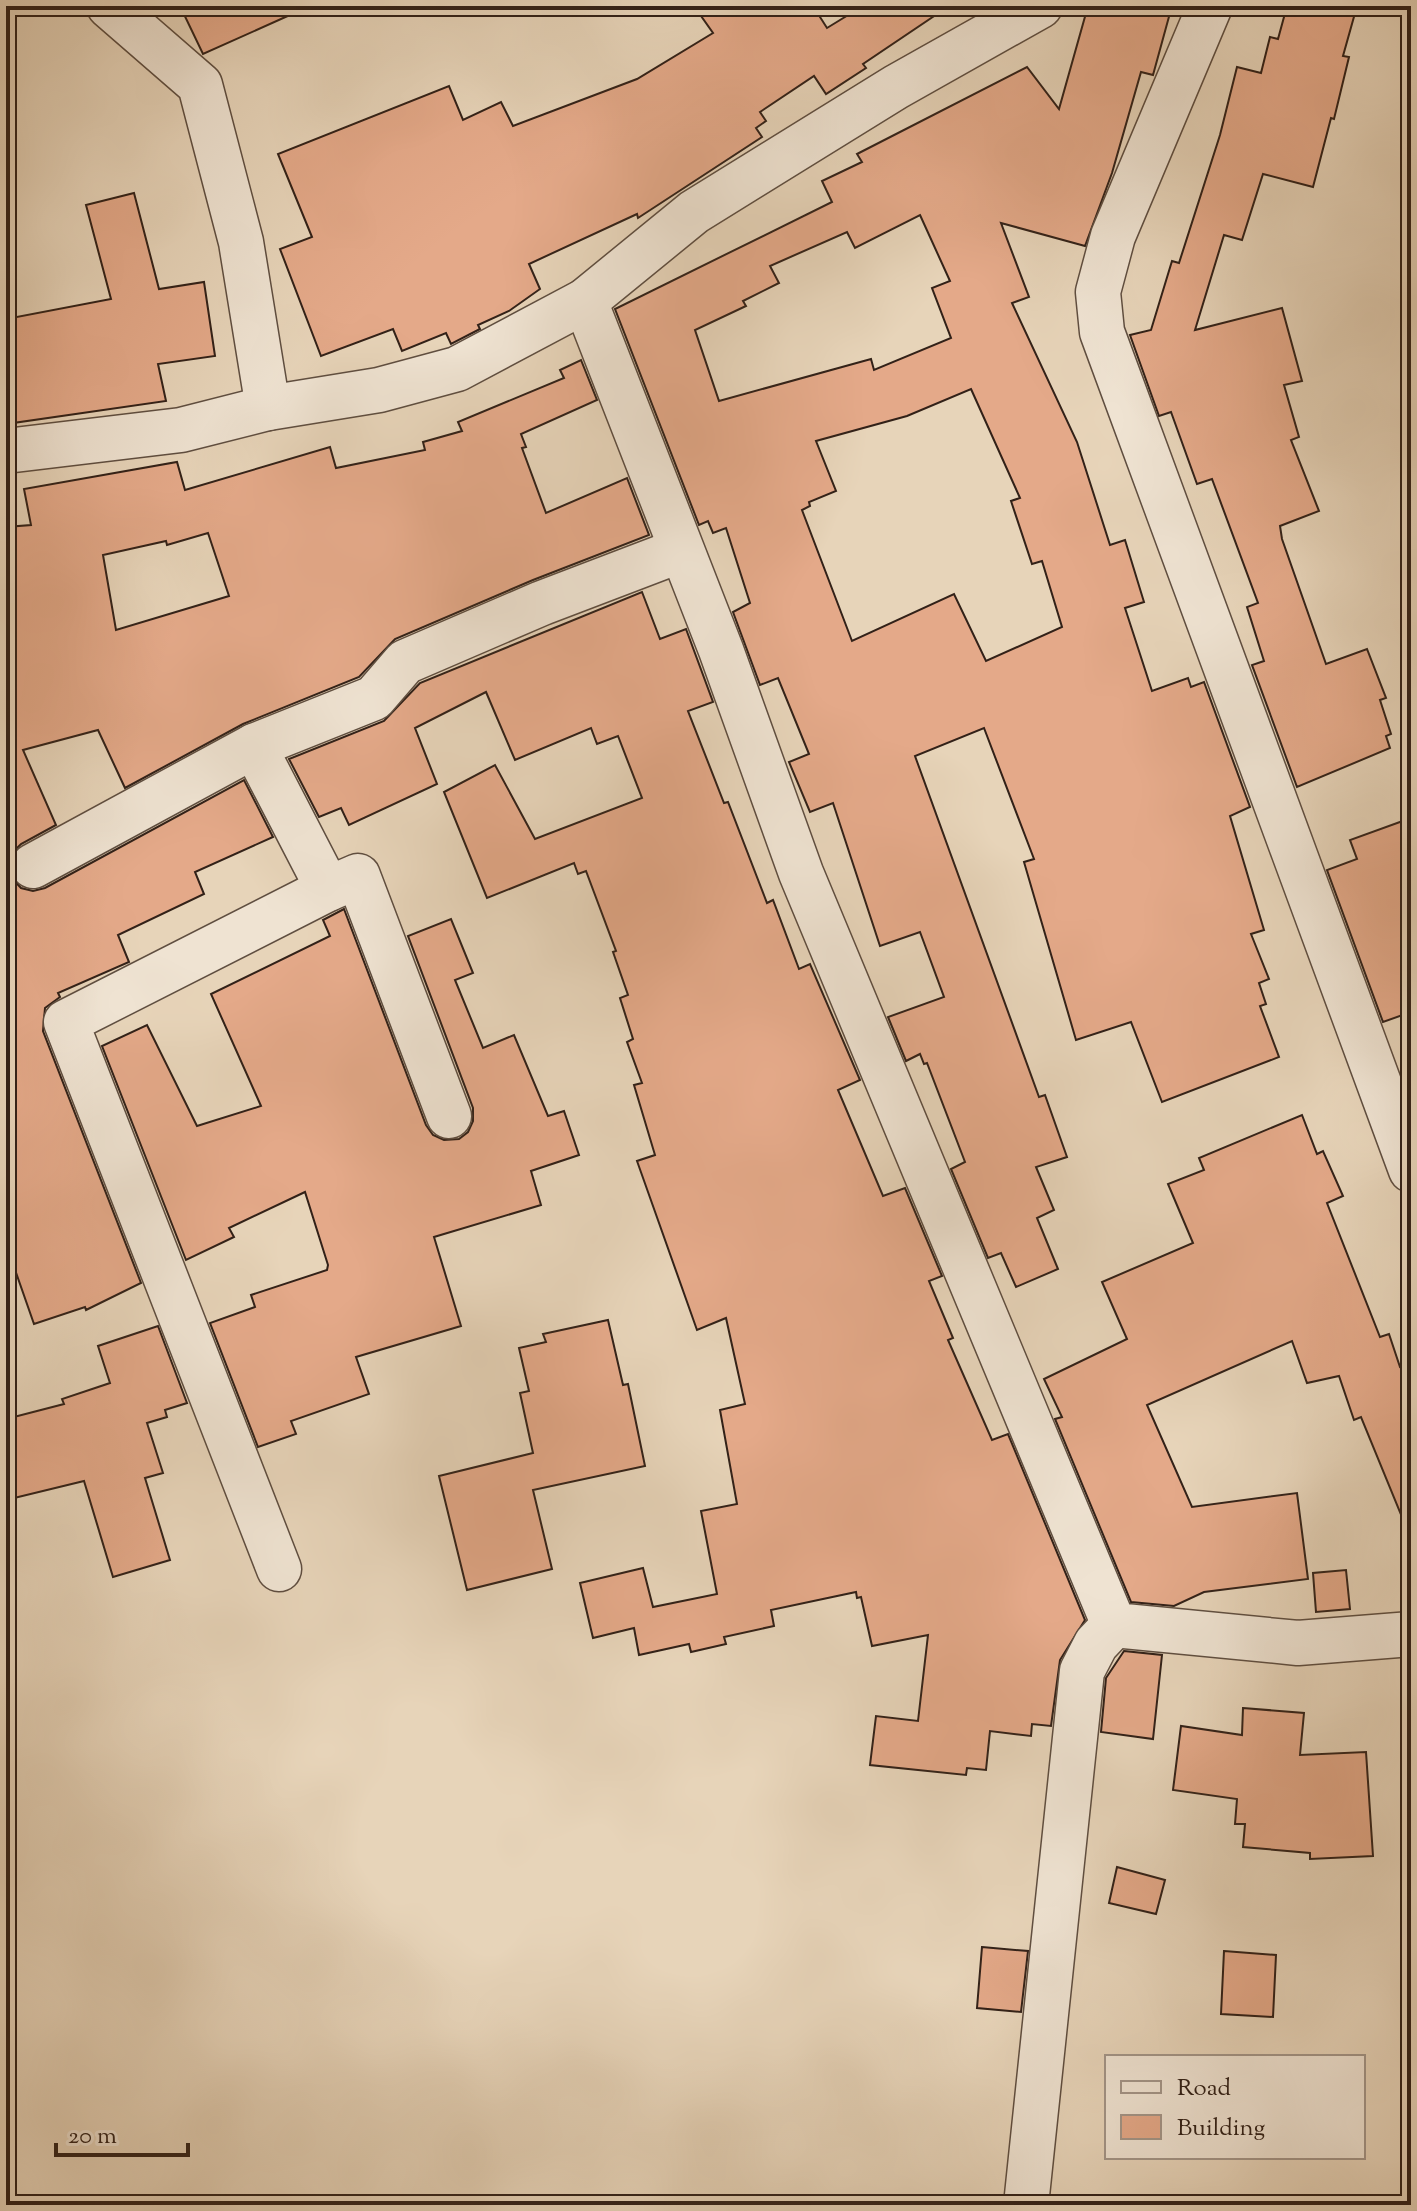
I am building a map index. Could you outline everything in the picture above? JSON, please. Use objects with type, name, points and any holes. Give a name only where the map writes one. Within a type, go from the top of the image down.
[{"type":"street","points":[[109,6],[200,85],[241,242],[268,408]]},
{"type":"street","points":[[6,451],[181,430],[268,408],[379,390],[457,369],[585,301],[694,212],[896,87],[1040,6]]},
{"type":"street","points":[[1210,6],[1113,236],[1098,292],[1102,332],[1411,1170]]},
{"type":"street","points":[[585,301],[801,873],[1114,1625]]},
{"type":"street","points":[[33,866],[254,746],[374,698],[405,662],[542,603],[681,550]]},
{"type":"street","points":[[254,746],[328,889]]},
{"type":"street","points":[[279,1569],[66,1022],[358,876],[449,1116]]},
{"type":"street","points":[[1114,1625],[1298,1643],[1411,1634]]},
{"type":"street","points":[[1026,2205],[1082,1671],[1096,1644],[1114,1625]]},
{"type":"building","points":[[180,6],[310,6],[203,54]]},
{"type":"building","points":[[694,6],[813,6],[827,28],[863,6],[949,6],[863,64],[866,68],[826,94],[814,76],[760,112],[766,121],[756,128],[762,137],[638,218],[637,214],[529,264],[540,289],[509,311],[478,325],[480,329],[451,344],[446,333],[402,351],[393,329],[321,356],[280,249],[312,237],[278,154],[449,86],[463,120],[501,102],[513,126],[637,79],[713,33]]},
{"type":"building","points":[[1088,6],[1143,6],[1170,13],[1153,75],[1141,72],[1112,173],[1085,246],[1001,223],[1029,297],[1012,303],[1077,442],[1110,545],[1125,540],[1144,602],[1125,608],[1152,691],[1188,678],[1191,687],[1204,682],[1250,807],[1230,816],[1264,930],[1251,934],[1269,979],[1259,983],[1266,1004],[1260,1006],[1279,1057],[1162,1102],[1131,1022],[1076,1040],[1024,862],[1034,859],[984,728],[915,756],[1039,1097],[1045,1095],[1067,1157],[1036,1167],[1054,1210],[1037,1218],[1058,1269],[1016,1287],[1001,1253],[988,1258],[951,1169],[965,1162],[927,1063],[924,1064],[920,1054],[906,1061],[888,1017],[944,997],[920,932],[880,946],[833,803],[810,812],[789,762],[809,754],[778,678],[760,685],[733,612],[750,603],[726,528],[713,533],[708,521],[699,525],[615,309],[832,202],[822,181],[862,162],[857,154],[1027,67],[1059,109]],"holes":[[[920,215],[950,281],[932,288],[951,338],[874,370],[871,359],[719,401],[695,330],[746,306],[743,301],[779,283],[770,266],[847,232],[855,248]],[[971,389],[1020,498],[1011,501],[1032,564],[1042,561],[1062,627],[986,661],[954,594],[852,641],[802,510],[810,506],[809,502],[836,491],[816,441],[907,416]]]},
{"type":"building","points":[[1287,6],[1357,6],[1343,56],[1349,57],[1334,119],[1331,118],[1313,187],[1263,174],[1242,240],[1224,235],[1195,330],[1282,308],[1302,381],[1284,385],[1299,437],[1291,440],[1319,511],[1280,526],[1282,539],[1326,664],[1367,649],[1386,698],[1380,700],[1391,734],[1386,736],[1390,748],[1297,787],[1252,665],[1264,661],[1247,607],[1258,603],[1212,479],[1197,484],[1171,412],[1159,416],[1130,335],[1151,330],[1172,261],[1179,263],[1220,135],[1237,67],[1261,73],[1270,37],[1278,39]]},
{"type":"building","points":[[134,193],[159,289],[204,282],[215,356],[158,364],[166,401],[6,424],[6,319],[111,299],[86,205]]},
{"type":"building","points":[[581,360],[597,400],[521,434],[526,447],[522,448],[546,513],[627,478],[649,535],[395,639],[359,677],[243,724],[125,788],[98,730],[23,750],[56,825],[21,844],[11,854],[8,865],[11,877],[21,888],[33,891],[45,888],[244,780],[273,837],[195,872],[204,894],[118,935],[129,962],[58,993],[60,997],[45,1008],[43,1031],[141,1283],[86,1310],[85,1307],[34,1324],[6,1244],[6,527],[31,525],[24,489],[177,462],[185,490],[330,447],[336,468],[425,450],[423,442],[462,431],[458,422],[564,378],[560,370]],"holes":[[[208,533],[229,596],[116,630],[103,555],[166,541],[167,545]]]},
{"type":"building","points":[[642,592],[660,639],[686,629],[713,702],[688,711],[767,903],[773,900],[799,969],[810,964],[860,1080],[838,1090],[883,1196],[905,1188],[942,1276],[929,1281],[953,1338],[948,1340],[992,1440],[1008,1434],[1085,1620],[1060,1660],[1051,1726],[1032,1724],[1031,1736],[990,1731],[986,1770],[967,1768],[966,1775],[870,1765],[876,1716],[918,1721],[928,1635],[872,1646],[861,1597],[857,1598],[856,1592],[771,1610],[774,1626],[724,1637],[726,1644],[691,1652],[689,1644],[639,1655],[634,1628],[593,1638],[580,1583],[643,1568],[653,1607],[717,1594],[701,1511],[737,1504],[720,1410],[745,1404],[726,1318],[697,1330],[637,1161],[655,1155],[634,1085],[642,1083],[627,1042],[633,1039],[620,998],[628,995],[613,952],[616,951],[586,871],[578,874],[574,863],[487,898],[444,792],[495,765],[535,839],[642,798],[618,736],[597,744],[591,728],[515,760],[486,692],[415,728],[437,784],[349,825],[341,808],[319,817],[289,759],[384,721],[420,683]]},
{"type":"building","points":[[1411,818],[1411,1012],[1383,1022],[1327,870],[1357,859],[1350,840]]},
{"type":"building","points":[[344,909],[426,1125],[433,1135],[444,1140],[459,1139],[468,1132],[473,1121],[473,1108],[408,936],[451,919],[473,973],[455,980],[483,1048],[514,1035],[548,1116],[564,1111],[579,1155],[531,1171],[541,1205],[434,1237],[461,1326],[356,1357],[369,1394],[291,1421],[296,1434],[258,1447],[210,1323],[255,1307],[251,1295],[327,1270],[305,1192],[229,1228],[234,1237],[186,1260],[102,1046],[147,1025],[197,1126],[261,1106],[211,994],[330,936],[323,920]]},
{"type":"building","points":[[1302,1115],[1317,1154],[1323,1151],[1343,1196],[1327,1203],[1380,1337],[1389,1334],[1400,1367],[1411,1363],[1411,1539],[1361,1417],[1354,1420],[1339,1376],[1307,1383],[1292,1341],[1147,1405],[1192,1507],[1297,1493],[1308,1579],[1204,1592],[1174,1606],[1131,1602],[1055,1419],[1062,1417],[1044,1379],[1127,1339],[1102,1282],[1193,1243],[1168,1184],[1204,1170],[1199,1158]]},
{"type":"building","points":[[608,1320],[623,1385],[628,1384],[645,1466],[533,1490],[552,1569],[467,1590],[439,1476],[533,1453],[520,1393],[529,1391],[519,1348],[546,1342],[543,1334]]},
{"type":"building","points":[[158,1326],[187,1403],[165,1410],[167,1417],[147,1423],[163,1473],[145,1478],[170,1560],[113,1577],[84,1481],[6,1500],[6,1419],[64,1404],[62,1399],[110,1383],[98,1346]]},
{"type":"building","points":[[1346,1570],[1350,1609],[1316,1612],[1313,1573]]},
{"type":"building","points":[[1124,1651],[1162,1655],[1153,1739],[1101,1732],[1106,1678]]},
{"type":"building","points":[[1243,1708],[1304,1713],[1300,1755],[1366,1752],[1373,1856],[1310,1859],[1310,1853],[1243,1847],[1245,1824],[1235,1824],[1237,1799],[1173,1790],[1181,1726],[1242,1735]]},
{"type":"building","points":[[1117,1867],[1165,1880],[1156,1914],[1109,1903]]},
{"type":"building","points":[[982,1947],[1028,1951],[1021,2012],[977,2008]]},
{"type":"building","points":[[1224,1951],[1276,1955],[1273,2017],[1221,2014]]}]
